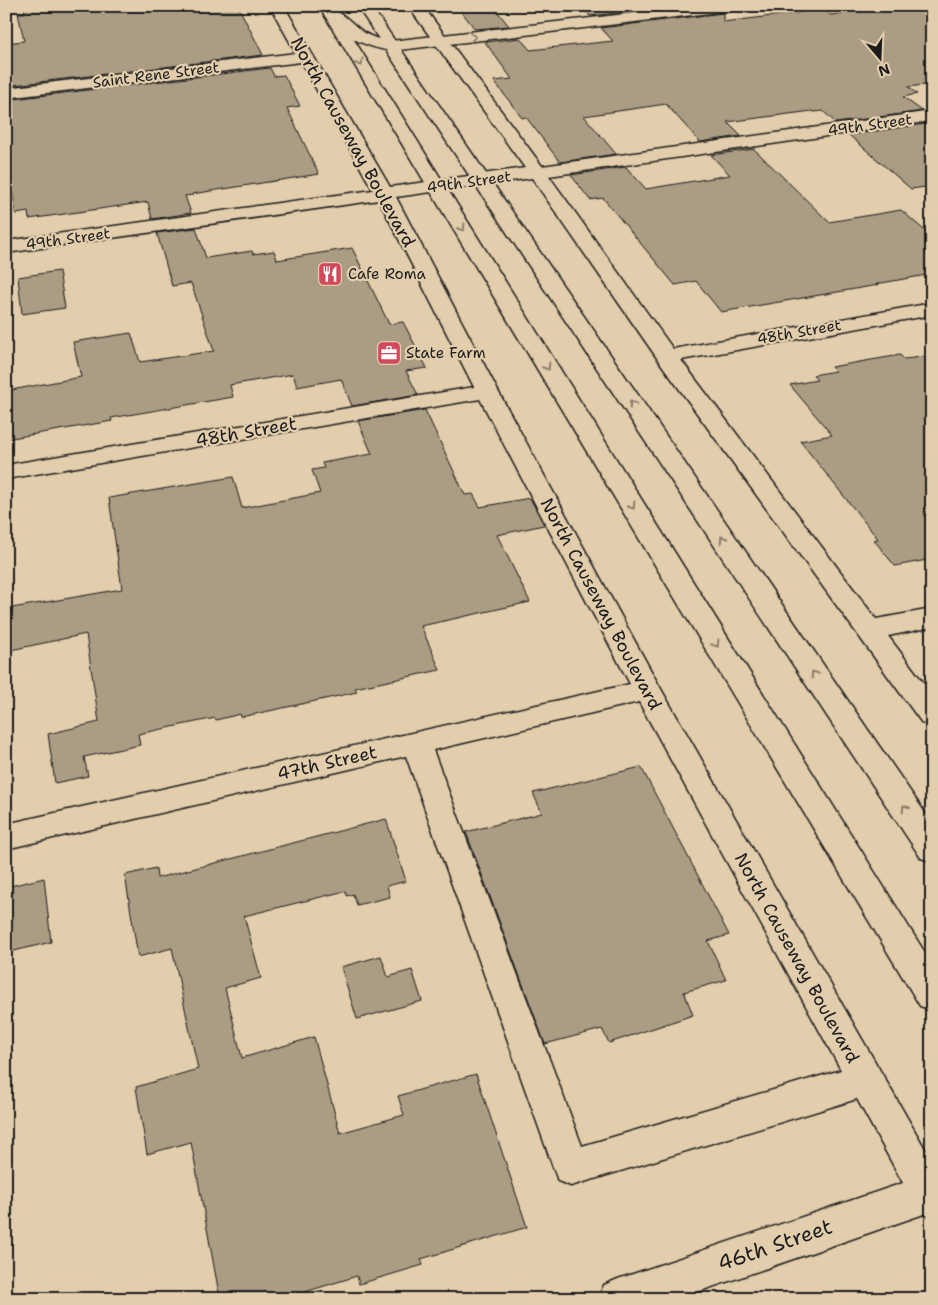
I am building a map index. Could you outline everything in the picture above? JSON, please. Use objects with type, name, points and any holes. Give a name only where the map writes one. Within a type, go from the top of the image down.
[{"type":"main road","name":"North Causeway Boulevard","points":[[277,6],[385,194],[487,391],[647,690],[865,1080],[931,1194]]},
{"type":"main road","points":[[364,6],[932,849]]},
{"type":"main road","points":[[415,6],[538,173],[667,356],[932,715]]},
{"type":"main road","points":[[328,10],[355,35],[374,44],[391,46],[735,6]]},
{"type":"main road","points":[[328,10],[932,995]]},
{"type":"main road","name":"Saint Rene Street","points":[[6,94],[305,57]]},
{"type":"main road","name":"49th Street","points":[[6,247],[932,116]]},
{"type":"main road","name":"48th Street","points":[[667,356],[932,309]]},
{"type":"main road","name":"48th Street","points":[[6,472],[487,391]]},
{"type":"main road","points":[[869,630],[932,618]]},
{"type":"main road","name":"47th Street","points":[[6,836],[647,690]]},
{"type":"main road","points":[[416,743],[571,1168],[865,1080]]},
{"type":"main road","name":"46th Street","points":[[618,1299],[931,1194]]},
{"type":"building","points":[[24,6],[238,6],[263,55],[6,86],[6,43],[24,41],[18,13],[25,13]]},
{"type":"building","points":[[457,6],[493,6],[509,26],[475,29]]},
{"type":"building","points":[[581,6],[676,6],[590,16]]},
{"type":"building","points":[[901,6],[932,6],[932,84],[908,87],[917,94],[903,97],[922,111],[836,123],[823,111],[727,122],[741,136],[700,142],[666,104],[584,116],[616,154],[560,162],[526,117],[522,118],[494,81],[512,79],[485,42],[520,38],[530,50],[613,41],[601,28],[723,13],[723,22],[822,10],[831,15]]},
{"type":"building","points":[[270,68],[274,76],[284,75],[300,106],[287,108],[319,174],[192,194],[185,196],[191,213],[152,219],[148,202],[29,219],[28,212],[16,214],[6,151],[6,100]]},
{"type":"building","points":[[932,123],[932,186],[911,189],[849,135]]},
{"type":"building","points":[[754,149],[829,222],[901,210],[932,237],[932,274],[721,312],[696,281],[675,285],[603,198],[590,200],[571,175],[626,167],[646,189],[730,175],[711,155]]},
{"type":"building","points":[[196,228],[206,258],[252,251],[253,254],[274,251],[277,260],[352,248],[389,324],[403,322],[427,368],[406,371],[418,395],[352,406],[341,379],[297,387],[293,374],[230,385],[233,397],[111,418],[112,421],[6,439],[6,391],[81,377],[73,342],[131,333],[140,362],[214,351],[191,283],[172,286],[157,233]]},
{"type":"building","points":[[59,271],[65,308],[22,314],[18,277]]},
{"type":"building","points":[[900,355],[904,359],[932,356],[932,559],[895,566],[874,540],[878,539],[800,441],[832,435],[790,385],[817,380],[813,375],[835,371],[831,367]]},
{"type":"building","points":[[425,410],[465,495],[473,494],[480,507],[530,498],[544,525],[497,535],[530,602],[421,626],[440,670],[355,688],[357,692],[241,717],[240,714],[216,720],[215,718],[138,734],[140,745],[84,757],[88,776],[55,783],[48,734],[99,722],[86,634],[6,651],[6,609],[122,589],[109,498],[233,477],[242,508],[320,493],[312,470],[324,468],[322,463],[372,454],[358,421]]},
{"type":"building","points":[[641,767],[729,935],[708,941],[726,980],[684,992],[693,1015],[609,1043],[602,1029],[545,1044],[466,832],[542,813],[533,793]]},
{"type":"building","points":[[386,819],[406,881],[387,886],[390,897],[357,905],[353,894],[347,896],[345,891],[244,916],[261,978],[225,988],[242,1058],[314,1037],[340,1133],[404,1115],[398,1096],[476,1074],[527,1227],[421,1259],[423,1265],[359,1284],[357,1276],[282,1299],[220,1299],[191,1142],[147,1154],[136,1087],[198,1069],[172,948],[138,957],[125,875],[156,868],[157,878]]},
{"type":"building","points":[[44,878],[51,942],[6,953],[6,887]]},
{"type":"building","points":[[381,956],[388,977],[412,970],[422,1001],[357,1019],[341,967]]},
{"type":"place","name":"Cafe Roma","points":[[330,274]]},
{"type":"place","name":"State Farm","points":[[389,353]]}]
